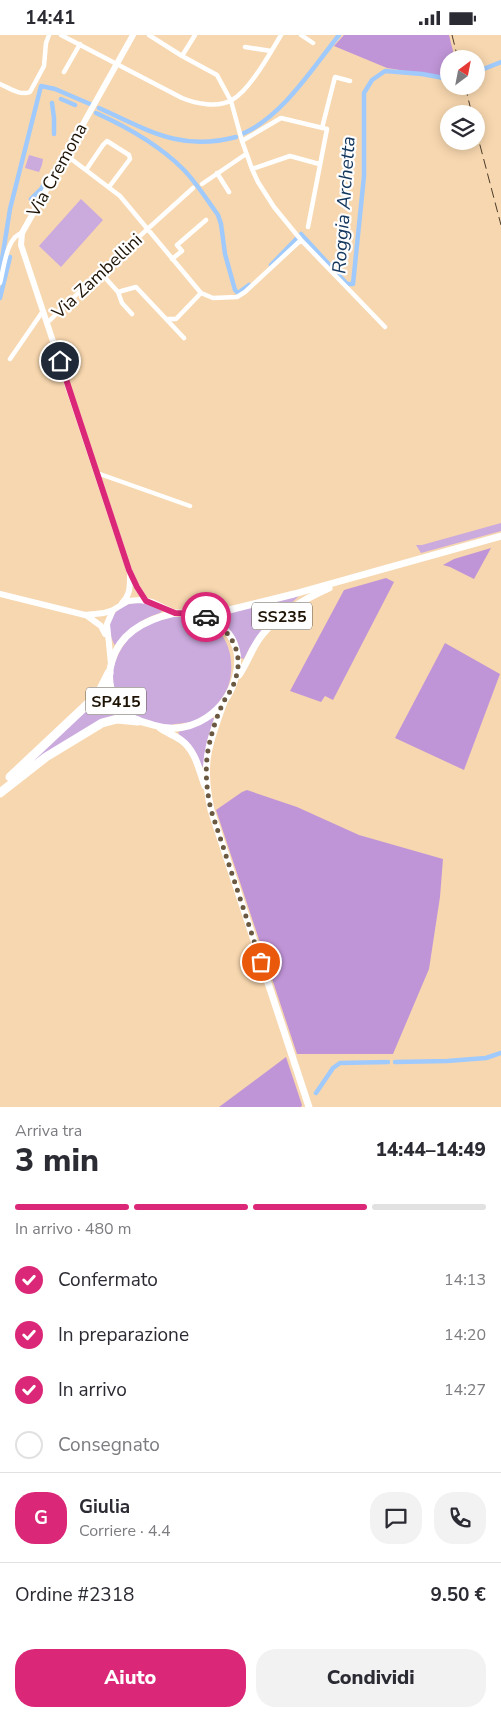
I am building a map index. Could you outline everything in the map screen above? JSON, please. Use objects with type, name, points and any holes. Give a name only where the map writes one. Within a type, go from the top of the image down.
[{"type":"highway","name":"SP415","points":[[0,787],[93,699],[100,691],[110,669]]},
{"type":"highway","name":"SP415","points":[[0,793],[46,757],[102,723],[117,719],[138,721]]},
{"type":"main road","points":[[351,578],[501,536]]},
{"type":"main road","name":"SS235","points":[[200,615],[285,596],[351,578]]},
{"type":"main road","name":"SS235","points":[[236,680],[262,635],[283,615],[310,595],[351,578]]},
{"type":"main road","name":"SP415","points":[[207,792],[208,750],[212,733],[224,702],[236,680],[238,661],[230,636],[220,625],[200,615],[175,613],[153,618],[134,629],[117,648],[110,669],[110,682],[115,700],[128,715],[138,721],[169,728],[189,725],[208,716],[224,702]]},
{"type":"main road","name":"SP415","points":[[160,727],[166,733],[181,740],[188,747],[197,762],[309,1107]]},
{"type":"street","points":[[0,83],[18,93],[30,92],[44,66],[46,43],[49,35]]},
{"type":"street","points":[[61,35],[116,65],[190,101],[205,104],[231,101],[242,92],[281,35]]},
{"type":"street","name":"Via Cremona","points":[[133,35],[22,233],[21,245],[129,570],[146,601]]},
{"type":"street","points":[[149,35],[217,75],[231,101],[252,169],[274,207],[299,237],[385,327]]},
{"type":"street","points":[[182,56],[195,35]]},
{"type":"street","points":[[300,35],[314,43]]},
{"type":"street","points":[[64,72],[80,44]]},
{"type":"street","points":[[245,47],[270,51]]},
{"type":"street","points":[[322,128],[335,77],[350,81]]},
{"type":"street","points":[[242,141],[281,118],[327,129],[308,227]]},
{"type":"street","points":[[86,170],[107,141],[129,155],[130,159],[109,187]]},
{"type":"street","points":[[202,183],[246,154]]},
{"type":"street","points":[[66,155],[120,196],[202,293],[213,297],[237,297],[245,293],[299,237]]},
{"type":"street","points":[[252,169],[290,156],[319,163]]},
{"type":"street","points":[[218,173],[228,192]]},
{"type":"street","name":"Via Zambellini","points":[[47,323],[193,188]]},
{"type":"street","points":[[172,259],[182,251],[177,245],[206,220]]},
{"type":"street","points":[[0,283],[11,241],[16,234],[22,233]]},
{"type":"street","points":[[100,272],[118,292],[122,303],[132,314]]},
{"type":"street","points":[[118,292],[136,287],[184,338]]},
{"type":"street","points":[[164,318],[176,319],[202,293]]},
{"type":"street","points":[[10,359],[43,311]]},
{"type":"street","points":[[97,473],[190,506]]},
{"type":"street","name":"Via Cremona","points":[[121,604],[126,599],[130,589],[129,570]]},
{"type":"street","points":[[0,594],[85,615],[104,613],[113,610],[121,604],[135,600],[146,601],[175,613]]},
{"type":"street","points":[[110,669],[107,624],[113,610]]},
{"type":"street","points":[[85,615],[101,626],[108,643]]},
{"type":"shaded area","points":[[344,35],[449,35],[453,50],[440,50],[440,77],[387,68],[334,46]]},
{"type":"shaded area","points":[[29,155],[43,159],[39,172],[25,168]]},
{"type":"shaded area","points":[[81,199],[103,220],[61,267],[39,246]]},
{"type":"shaded area","points":[[501,523],[501,531],[421,553],[416,545],[422,545]]},
{"type":"shaded area","points":[[491,548],[474,579],[443,565],[454,559]]},
{"type":"shaded area","points":[[386,578],[394,582],[333,700],[325,696],[321,702],[290,691],[344,590]]},
{"type":"shaded area","points":[[299,596],[278,615],[250,647],[244,659],[241,658],[238,645],[232,635],[214,617],[214,614]]},
{"type":"shaded area","points":[[138,602],[146,603],[162,611],[146,618],[115,645],[110,628],[113,616],[123,607]]},
{"type":"shaded area","points":[[172,617],[198,619],[214,627],[226,641],[231,659],[231,669],[226,692],[207,714],[192,722],[162,726],[131,715],[119,704],[114,693],[113,669],[123,646],[140,628]]},
{"type":"shaded area","points":[[445,643],[500,674],[464,770],[395,738]]},
{"type":"shaded area","points":[[107,688],[114,705],[124,716],[34,761],[33,760]]},
{"type":"shaded area","points":[[212,717],[214,719],[207,741],[204,766],[202,767],[193,749],[178,732],[200,725]]},
{"type":"shaded area","points":[[247,790],[297,807],[359,835],[443,859],[440,897],[429,969],[393,1054],[297,1054],[216,810]]},
{"type":"shaded area","points":[[286,1057],[302,1105],[301,1107],[219,1107]]},
{"type":"waterway","points":[[242,134],[257,126],[283,104],[307,77],[339,35]]},
{"type":"waterway","name":"Roggia Archetta","points":[[485,68],[501,62]]},
{"type":"waterway","name":"Roggia Archetta","points":[[271,265],[301,234],[347,284],[353,284],[364,176],[364,93],[372,80],[385,71],[440,77]]},
{"type":"waterway","points":[[0,272],[10,209],[41,86],[55,89],[90,104]]},
{"type":"waterway","name":"Roggia Archetta","points":[[61,99],[75,105]]},
{"type":"waterway","name":"Roggia Archetta","points":[[52,103],[54,134]]},
{"type":"waterway","points":[[99,108],[149,131],[181,140],[198,142],[236,137]]},
{"type":"waterway","name":"Roggia Archetta","points":[[96,113],[153,144],[174,160],[188,174],[218,215],[225,254],[235,290],[238,293],[249,285]]},
{"type":"waterway","name":"Roggia Archetta","points":[[31,199],[42,188],[45,181]]},
{"type":"waterway","name":"Roggia Archetta","points":[[0,298],[10,257]]},
{"type":"waterway","points":[[395,1062],[486,1058],[501,1053]]},
{"type":"waterway","points":[[316,1093],[333,1068],[340,1063],[388,1062]]},
{"type":"railway","points":[[452,35],[456,50]]},
{"type":"railway","points":[[467,95],[470,105]]},
{"type":"railway","points":[[481,150],[501,225]]},
{"type":"way so far","points":[[206,617],[220,625],[230,636],[238,661],[236,680],[224,702],[209,743],[206,771],[207,792],[211,810],[261,962]]},
{"type":"route","points":[[60,361],[129,570],[137,587],[146,601],[175,613],[206,617]]}]
